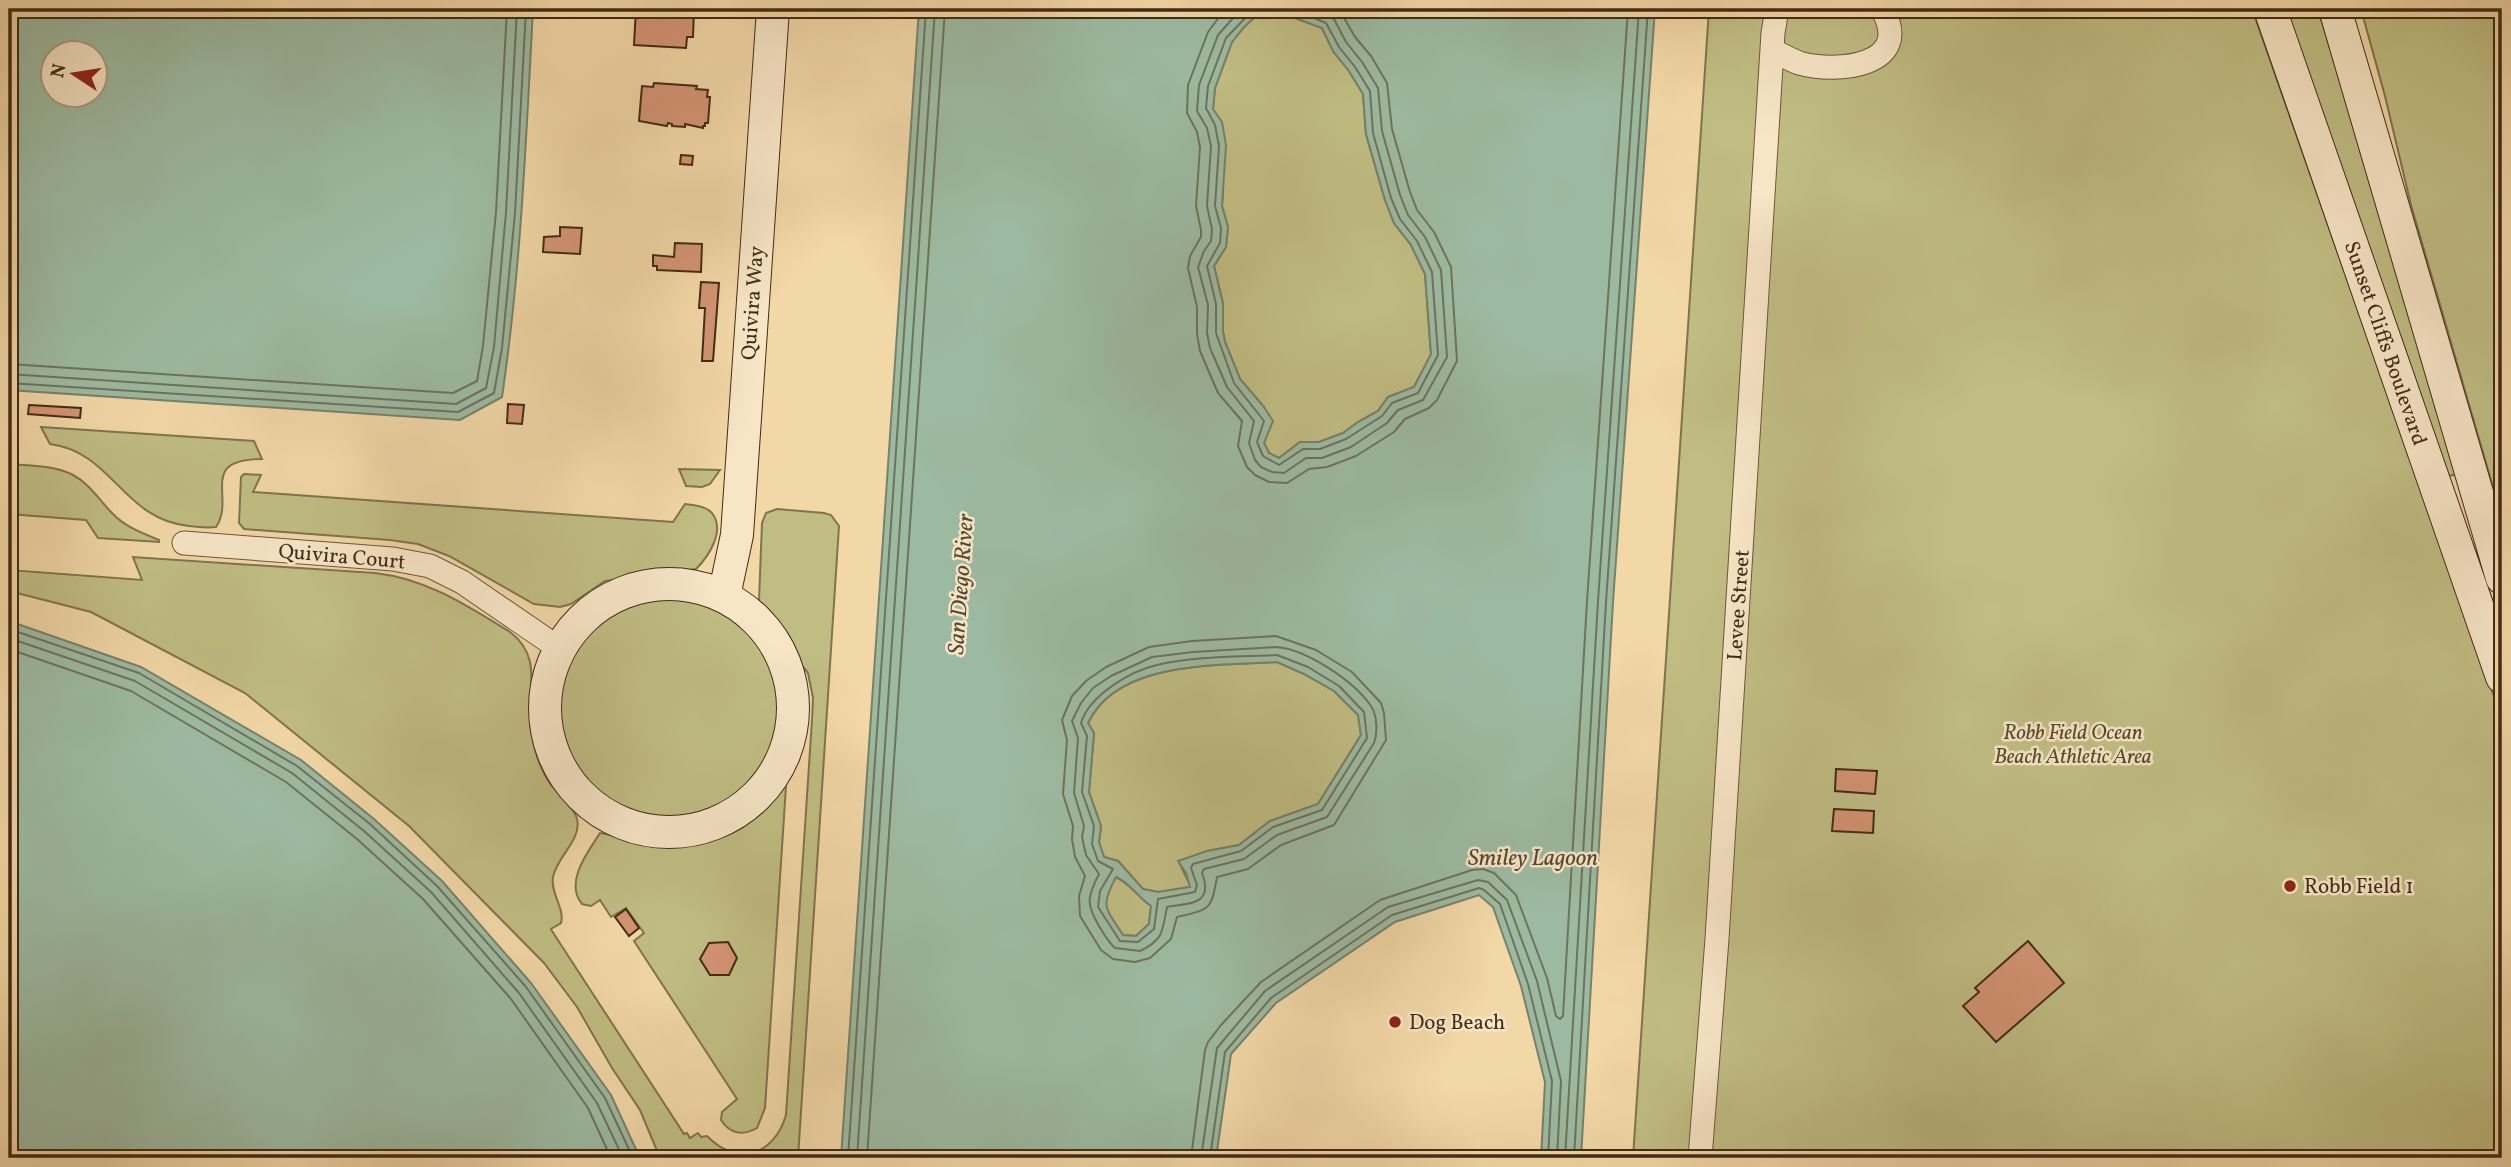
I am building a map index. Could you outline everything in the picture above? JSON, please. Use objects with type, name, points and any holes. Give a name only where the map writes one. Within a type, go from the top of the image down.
[{"type":"street","name":"Quivira Way","points":[[724,596],[737,535],[773,9]]},
{"type":"street","name":"Levee Street","points":[[1700,1158],[1720,884],[1774,51],[1773,33],[1777,9]]},
{"type":"street","points":[[1774,51],[1800,63],[1827,66],[1850,66],[1876,59],[1886,47],[1891,34],[1882,9]]},
{"type":"street","name":"Sunset Cliffs Boulevard","points":[[2270,9],[2502,677]]},
{"type":"street","name":"Sunset Cliffs Boulevard","points":[[2335,9],[2502,578]]},
{"type":"street","name":"Quivira Court","points":[[184,543],[393,559],[430,566],[462,583],[559,649]]},
{"type":"street","points":[[663,583],[694,586],[724,596],[755,617],[778,647],[791,682],[793,719],[785,755],[766,787],[740,812],[706,828],[670,834],[634,829],[600,813],[573,789],[554,757],[545,721],[547,683],[559,649],[578,623],[603,602],[632,589],[663,583]]},
{"type":"green space","name":"Robb Field Ocean Beach Athletic Area","points":[[1709,9],[2252,9],[2502,719],[2502,1158],[1633,1158]]},
{"type":"green space","points":[[2280,9],[2318,9],[2460,476],[2446,477]]},
{"type":"green space","points":[[2361,9],[2502,9],[2502,518],[2411,205]]},
{"type":"green space","points":[[1255,17],[1295,18],[1322,28],[1333,51],[1363,94],[1366,134],[1385,200],[1394,223],[1411,245],[1425,274],[1431,355],[1414,387],[1388,397],[1378,411],[1343,433],[1319,442],[1300,442],[1279,458],[1269,453],[1264,443],[1264,407],[1240,379],[1225,342],[1223,303],[1214,266],[1226,247],[1228,227],[1222,206],[1223,191],[1213,109],[1215,88],[1232,42],[1244,27]]},
{"type":"green space","points":[[41,427],[254,441],[262,459],[242,461],[230,466],[224,473],[221,516],[216,527],[189,526],[166,521],[148,511],[89,459],[50,444]]},
{"type":"green space","points":[[9,464],[50,468],[73,475],[122,522],[159,542],[98,538],[86,520],[9,514]]},
{"type":"green space","points":[[679,469],[720,470],[710,484],[702,487],[686,486]]},
{"type":"green space","points":[[244,474],[261,475],[253,492],[673,522],[685,504],[703,507],[712,513],[717,528],[710,551],[696,569],[605,581],[571,604],[560,607],[534,604],[449,556],[418,544],[244,529],[239,523],[241,477]]},
{"type":"green space","points":[[777,509],[824,513],[831,515],[839,526],[798,1158],[660,1158],[640,1110],[577,1007],[544,963],[409,826],[245,693],[91,612],[9,591],[9,570],[142,580],[133,557],[375,573],[429,587],[510,632],[521,643],[531,667],[530,721],[539,762],[551,785],[570,806],[577,819],[576,834],[553,877],[562,917],[561,923],[551,929],[684,1134],[687,1133],[690,1138],[698,1133],[701,1137],[707,1136],[730,1152],[742,1154],[764,1148],[773,1140],[786,1115],[812,720],[813,698],[808,673],[784,633],[759,601],[762,523],[766,513]]},
{"type":"green space","points":[[669,593],[691,595],[722,606],[748,626],[768,652],[779,683],[779,727],[768,758],[748,784],[722,804],[691,815],[669,817],[647,815],[616,804],[590,784],[570,758],[559,727],[557,705],[559,683],[570,652],[590,626],[616,606],[647,595]]},
{"type":"green space","points":[[1277,662],[1334,691],[1358,715],[1361,735],[1318,804],[1270,821],[1239,845],[1207,851],[1179,862],[1191,887],[1158,892],[1143,889],[1118,861],[1104,857],[1099,842],[1101,826],[1089,792],[1094,733],[1088,723],[1102,702],[1122,687],[1145,677],[1199,666]]},
{"type":"green space","points":[[781,783],[786,786],[765,1108],[757,1128],[737,1132],[728,1128],[721,1120],[722,1112],[737,1099],[634,941],[644,933],[626,908],[611,917],[600,900],[591,906],[582,904],[577,895],[577,877],[584,858],[600,833],[653,841],[699,838],[721,831],[741,820]]},
{"type":"green space","points":[[1115,877],[1151,906],[1149,924],[1136,936],[1123,935],[1106,907],[1107,895]]},
{"type":"water","points":[[9,9],[533,9],[518,252],[502,397],[460,420],[9,390]]},
{"type":"water","points":[[919,9],[1655,9],[1613,602],[1581,1158],[1541,1158],[1545,1082],[1521,986],[1493,907],[1479,895],[1395,922],[1276,1003],[1231,1054],[1216,1158],[841,1158]],"holes":[[[1255,17],[1295,18],[1322,28],[1333,51],[1363,94],[1366,134],[1385,200],[1394,223],[1411,245],[1425,274],[1431,354],[1414,387],[1388,397],[1378,411],[1343,433],[1319,442],[1300,442],[1279,458],[1269,453],[1264,443],[1273,421],[1240,379],[1225,342],[1223,304],[1214,266],[1226,247],[1228,227],[1222,206],[1226,145],[1222,122],[1213,109],[1215,88],[1232,42],[1244,27]],[[1277,662],[1334,691],[1358,715],[1361,735],[1318,804],[1270,821],[1239,845],[1207,851],[1178,861],[1186,873],[1190,887],[1158,892],[1143,889],[1118,861],[1104,857],[1099,842],[1101,826],[1089,792],[1094,733],[1088,723],[1102,702],[1121,687],[1145,677],[1199,666]],[[1116,877],[1120,879],[1151,906],[1149,924],[1136,936],[1123,935],[1107,907],[1108,895]]]},
{"type":"water","points":[[9,621],[141,667],[301,760],[374,819],[442,881],[531,983],[611,1095],[640,1158],[9,1158]]},
{"type":"building","points":[[636,9],[694,9],[693,37],[687,37],[686,48],[634,45]]},
{"type":"building","points":[[654,83],[697,86],[696,89],[708,90],[708,123],[705,123],[703,128],[639,121],[642,86],[653,87]]},
{"type":"building","points":[[681,155],[693,156],[692,165],[680,164]]},
{"type":"building","points":[[560,227],[582,228],[580,254],[543,252],[544,237],[560,236]]},
{"type":"building","points":[[675,243],[702,244],[701,272],[657,270],[657,266],[653,266],[653,255],[674,257]]},
{"type":"building","points":[[701,282],[719,283],[713,361],[702,361],[705,308],[699,308]]},
{"type":"building","points":[[508,404],[524,405],[522,424],[507,423]]},
{"type":"building","points":[[29,405],[81,408],[80,418],[28,414]]},
{"type":"building","points":[[1836,769],[1877,771],[1875,794],[1835,791]]},
{"type":"building","points":[[1834,809],[1874,811],[1873,833],[1832,831]]},
{"type":"building","points":[[626,909],[639,928],[629,936],[615,917]]},
{"type":"building","points":[[2028,941],[2064,983],[1996,1042],[1963,1006],[1979,992],[1975,988]]},
{"type":"building","points":[[728,942],[737,958],[729,975],[710,975],[700,959],[709,943]]},
{"type":"place","name":"Robb Field 1","points":[[2290,886]]},
{"type":"place","name":"Dog Beach","points":[[1395,1022]]},
{"type":"water label","name":"San Diego River","points":[[960,584]]},
{"type":"water label","name":"Smiley Lagoon","points":[[1533,857]]}]
